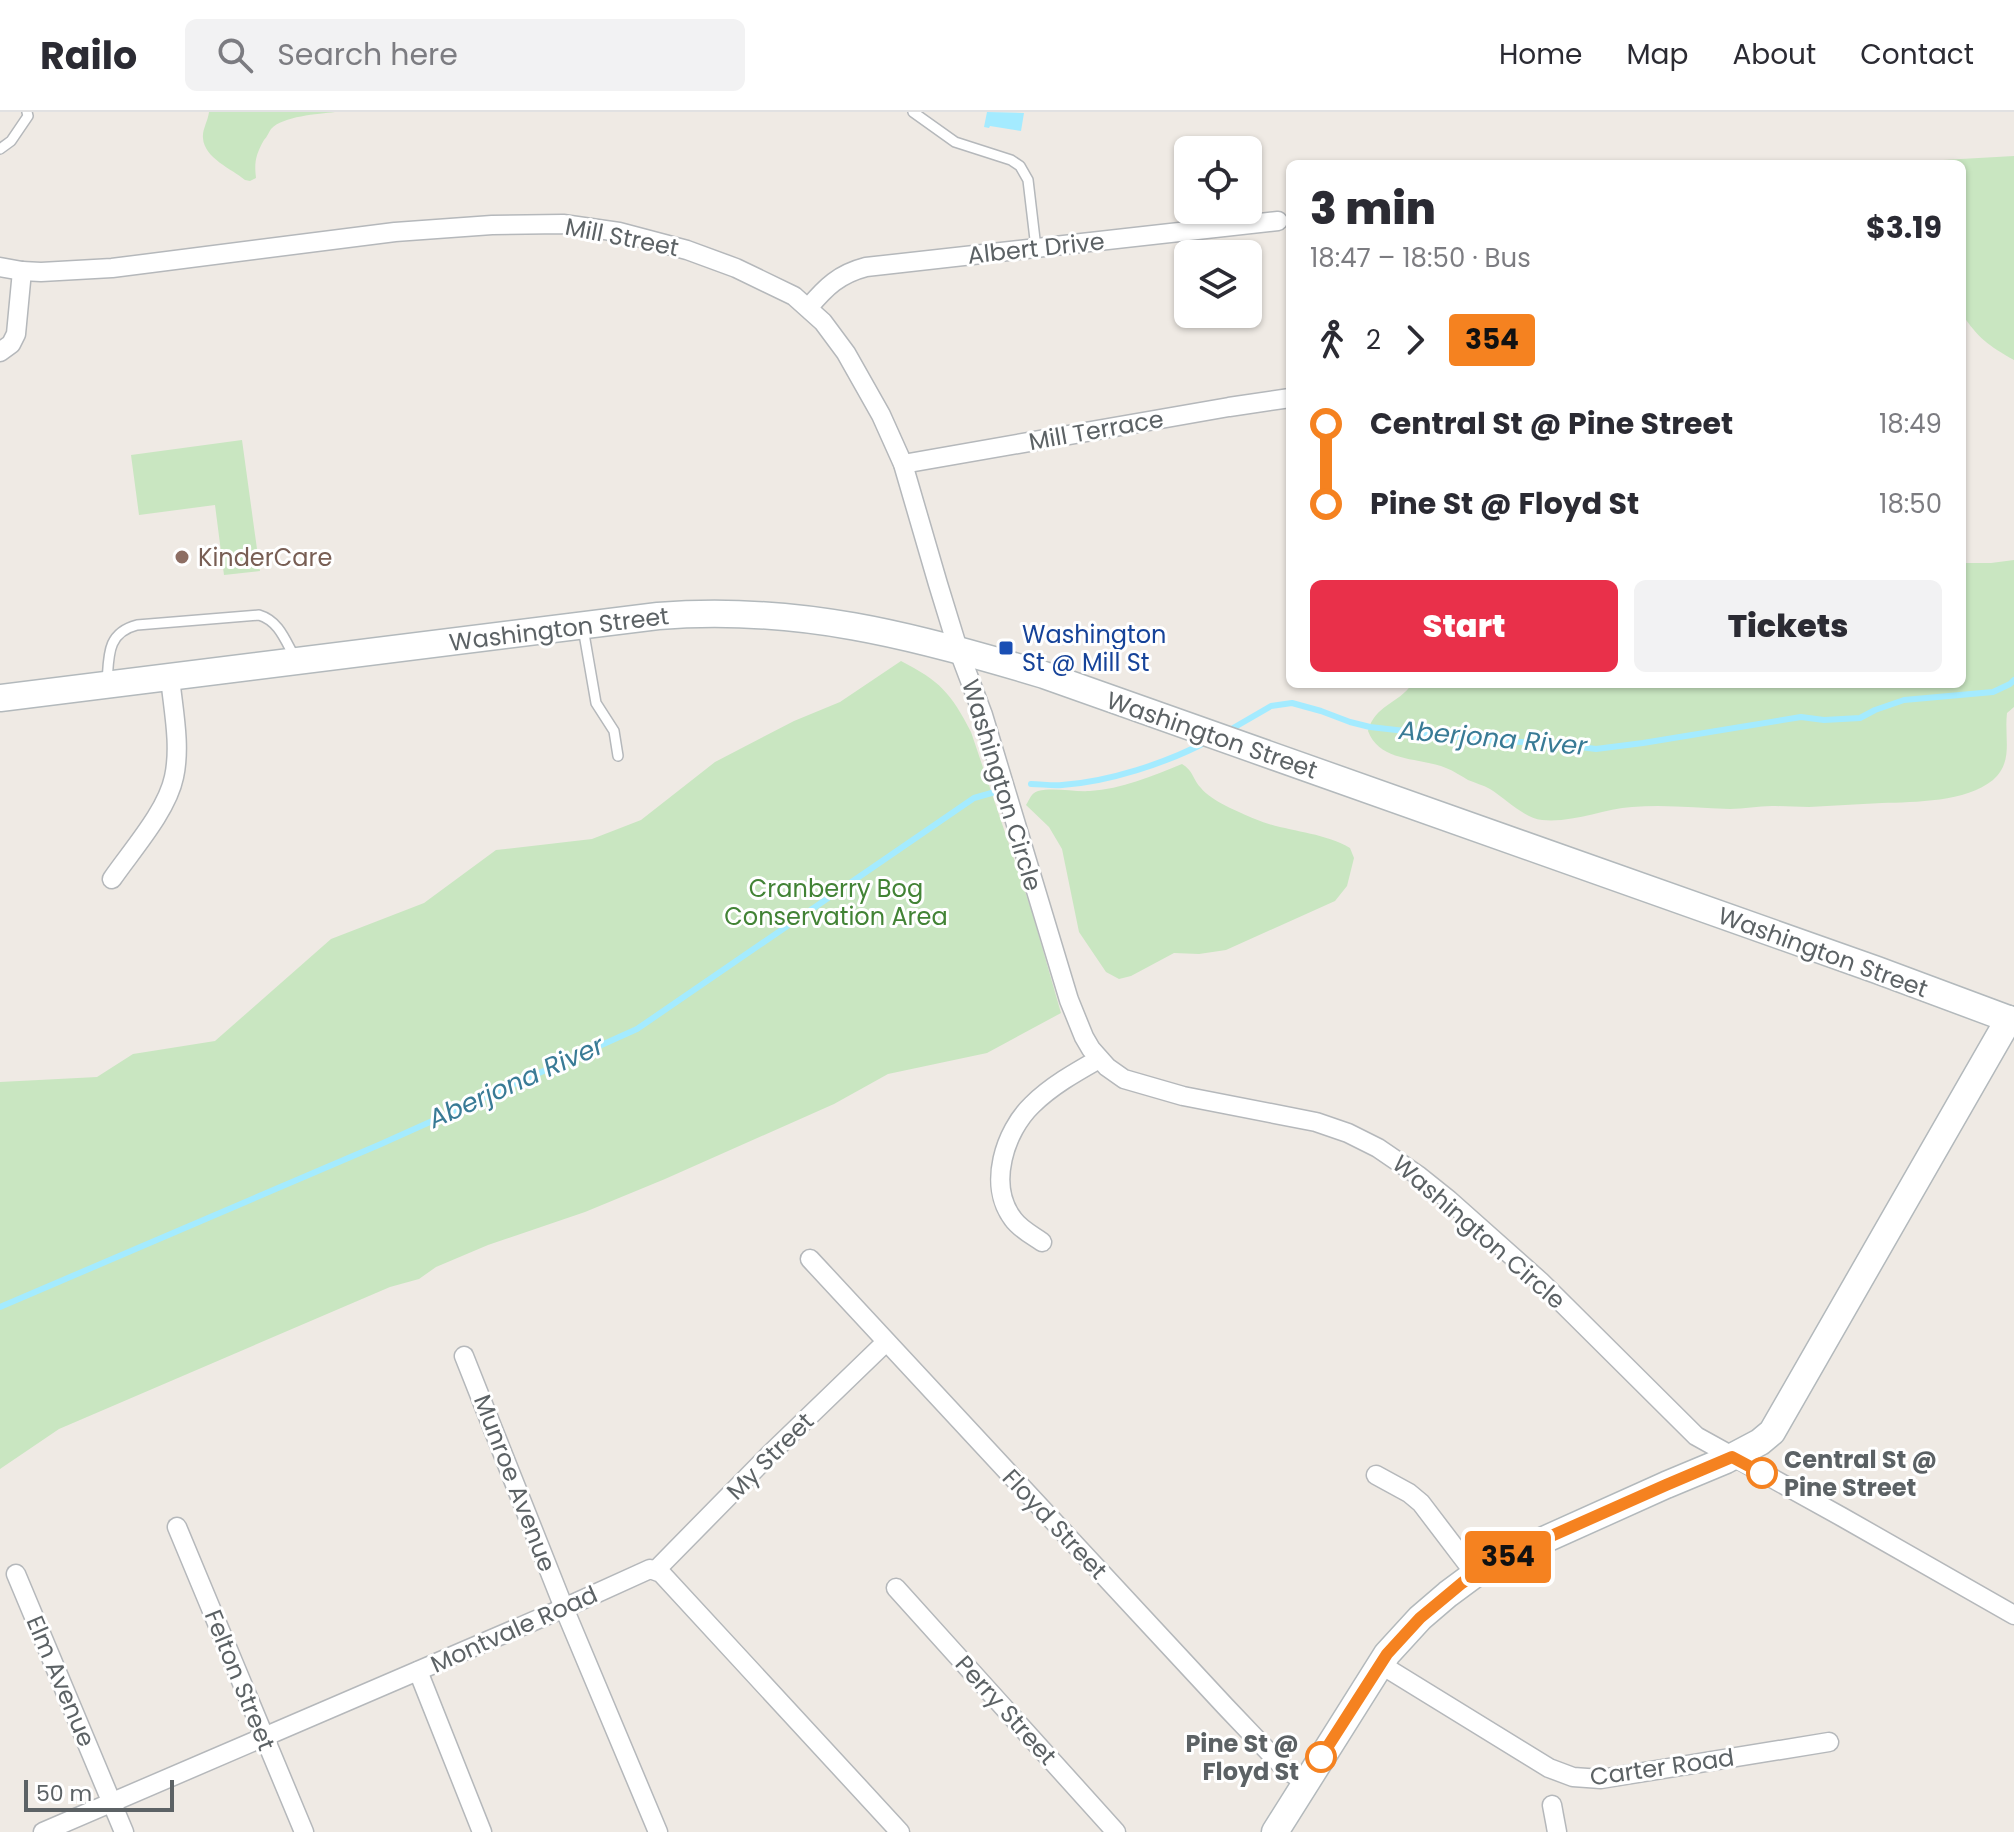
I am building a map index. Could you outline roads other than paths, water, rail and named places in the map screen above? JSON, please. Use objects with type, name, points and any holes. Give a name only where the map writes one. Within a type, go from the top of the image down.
[{"type":"main road","name":"Washington Street","points":[[1,695],[107,685],[677,614],[758,614],[851,625],[958,649],[1044,675],[2012,1020]]},
{"type":"main road","points":[[1275,1832],[1380,1664],[1420,1618],[1448,1594],[1475,1574],[1572,1526],[1732,1457],[1766,1438],[1776,1426],[2012,1020]]},
{"type":"street","name":"Albert Drive","points":[[809,307],[838,277],[866,267],[1278,221]]},
{"type":"street","name":"Mill Street","points":[[0,267],[22,271],[112,268],[395,232],[504,224],[563,224],[619,232],[687,250],[736,268],[794,296],[809,307],[856,368],[903,464],[958,649]]},
{"type":"street","points":[[0,352],[11,344],[16,334],[22,271]]},
{"type":"street","name":"Mill Terrace","points":[[903,464],[1286,399]]},
{"type":"street","name":"Washington Circle","points":[[958,649],[983,715],[1072,1009],[1084,1037],[1099,1059],[1124,1079],[1144,1086],[1316,1122],[1378,1148],[1449,1200],[1540,1281],[1690,1431],[2014,1615]]},
{"type":"street","points":[[112,879],[164,805],[172,787],[177,759],[170,677]]},
{"type":"street","points":[[1042,1242],[1015,1222],[1007,1209],[1001,1179],[1003,1153],[1014,1127],[1031,1105],[1099,1059]]},
{"type":"street","name":"Floyd Street","points":[[810,1259],[1245,1727],[1285,1769],[1305,1782]]},
{"type":"street","name":"My Street","points":[[656,1570],[886,1342]]},
{"type":"street","name":"Munroe Avenue","points":[[464,1356],[564,1608],[658,1832]]},
{"type":"street","points":[[1376,1475],[1418,1500],[1475,1574]]},
{"type":"street","name":"Felton Street","points":[[177,1527],[304,1832]]},
{"type":"street","points":[[656,1570],[900,1832]]},
{"type":"street","name":"Montvale Road","points":[[43,1832],[646,1571],[656,1570]]},
{"type":"street","name":"Elm Avenue","points":[[16,1574],[124,1832]]},
{"type":"street","name":"Perry Street","points":[[896,1588],[1116,1832]]},
{"type":"street","name":"Carter Road","points":[[1380,1664],[1549,1768],[1573,1777],[1601,1779],[1829,1742]]},
{"type":"street","points":[[418,1671],[482,1832]]},
{"type":"street","points":[[1552,1805],[1557,1832]]},
{"type":"lane","points":[[0,149],[11,141],[28,116],[27,112]]},
{"type":"lane","points":[[913,112],[955,142],[1011,160],[1024,170],[1028,180],[1036,248]]},
{"type":"lane","points":[[107,685],[112,643],[122,631],[137,625],[259,615],[277,626],[296,661]]},
{"type":"lane","points":[[582,624],[596,703],[614,731],[618,756]]},
{"type":"water","points":[[987,112],[1024,113],[1021,131],[984,127]]},
{"type":"waterway","name":"Aberjona River","points":[[1228,731],[1271,706],[1292,703],[1370,727],[1596,749],[1801,717],[1824,720],[1860,718],[1904,700],[1993,692],[2014,680]]},
{"type":"waterway","name":"Aberjona River","points":[[1031,784],[1062,785],[1118,776],[1156,764],[1208,741]]},
{"type":"waterway","name":"Aberjona River","points":[[0,1307],[381,1144],[637,1029],[974,798],[995,792]]},
{"type":"place","name":"KinderCare","points":[[182,557]]},
{"type":"place","name":"Washington St @ Mill St","points":[[1006,648]]},
{"type":"place","name":"Central St @ Pine Street","points":[[1762,1473]]},
{"type":"place","name":"Pine St @ Floyd St","points":[[1321,1757]]},
{"type":"park label","name":"Cranberry Bog Conservation Area","points":[[836,902]]}]
